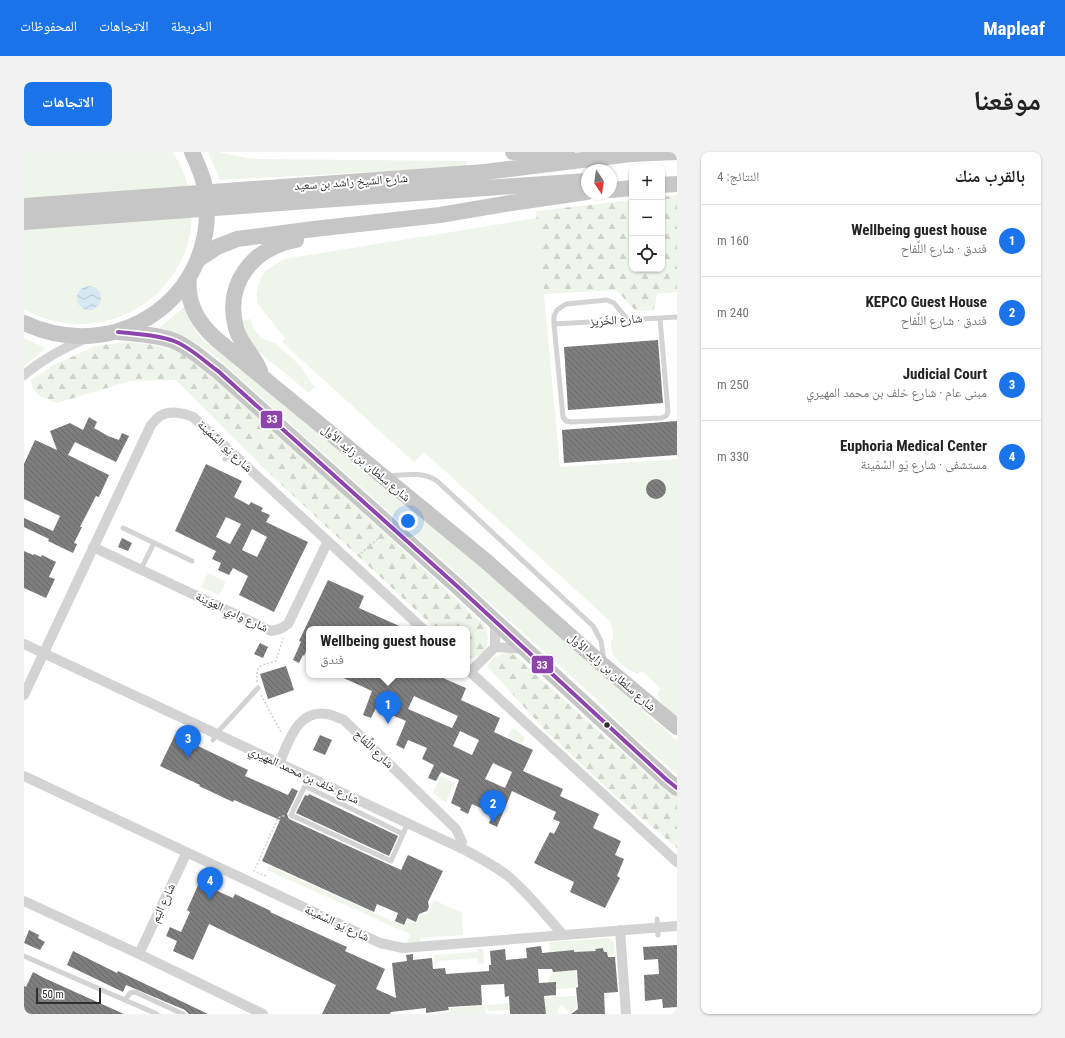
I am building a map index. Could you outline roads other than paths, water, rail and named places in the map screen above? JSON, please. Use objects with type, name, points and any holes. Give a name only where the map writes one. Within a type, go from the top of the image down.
[{"type":"main road","points":[[24,323],[57,335],[74,337],[91,337],[118,332],[135,325],[160,309],[178,292],[196,263],[204,241],[207,218],[206,194],[201,172],[192,152]]},
{"type":"main road","points":[[513,152],[631,154]]},
{"type":"main road","name":"شارع الشيخ راشد بن سعيد","points":[[24,206],[485,172],[631,154],[677,152]]},
{"type":"main road","points":[[665,175],[677,174]]},
{"type":"main road","points":[[617,179],[629,178]]},
{"type":"main road","name":"شارع الشيخ راشد بن سعيد","points":[[24,222],[581,181]]},
{"type":"main road","points":[[665,185],[677,184]]},
{"type":"main road","points":[[617,189],[629,188]]},
{"type":"main road","points":[[196,263],[203,256],[217,247],[237,239],[440,215],[581,193]]},
{"type":"main road","points":[[263,378],[256,361],[241,340],[236,328],[234,302],[236,289],[241,276],[253,261],[269,248],[281,243],[326,234],[344,226]]},
{"type":"main road","name":"شارع سلطان بن زايد الأول","points":[[188,277],[187,288],[190,300],[200,321],[216,339],[487,562],[604,666],[677,727]]},
{"type":"main road","points":[[118,332],[149,335],[174,341],[190,350],[218,371],[495,621],[677,788]]},
{"type":"street","points":[[24,375],[35,365],[59,350],[91,337]]},
{"type":"street","name":"شارع يَو السِّمَينة","points":[[24,695],[151,425],[161,415],[184,413],[193,417],[229,456],[328,541],[420,626]]},
{"type":"street","name":"شارع وادِي العِوَينة","points":[[93,547],[271,631],[288,624],[328,541]]},
{"type":"street","points":[[495,621],[495,647]]},
{"type":"street","name":"شارع خلف بن محمد المهيري","points":[[24,644],[307,782],[408,823],[487,862],[507,876],[532,899],[563,935]]},
{"type":"street","points":[[470,669],[495,647],[525,649]]},
{"type":"street","points":[[470,671],[677,862]]},
{"type":"street","name":"شارع اللِّفاح","points":[[278,767],[298,723],[308,716],[327,714],[344,720],[456,829],[462,842],[460,848]]},
{"type":"street","name":"شارع يَو السِّمَينة","points":[[24,776],[380,943],[403,948],[677,926]]},
{"type":"street","name":"شارع اليَم","points":[[139,954],[187,852]]},
{"type":"street","points":[[24,901],[139,954],[263,1014]]},
{"type":"street","points":[[620,930],[626,1014]]},
{"type":"lane","points":[[627,319],[614,303],[603,300],[562,305],[556,310],[554,324],[563,418],[566,421],[661,418],[666,416],[668,412],[660,318]]},
{"type":"lane","name":"شارع الخّرَيز","points":[[554,324],[677,317]]},
{"type":"lane","points":[[382,476],[420,474],[429,476],[437,481],[593,626],[602,641],[604,666]]},
{"type":"lane","points":[[123,528],[192,561]]},
{"type":"lane","points":[[141,569],[154,543]]},
{"type":"lane","points":[[215,737],[258,688]]},
{"type":"lane","points":[[403,834],[307,782],[291,815],[391,861],[408,823]]},
{"type":"lane","points":[[24,956],[157,1014]]},
{"type":"lane","points":[[125,1000],[130,993],[134,992],[183,1014]]},
{"type":"water","points":[[89,286],[98,289],[101,298],[98,307],[89,310],[80,307],[77,298],[80,289]]},
{"type":"place","name":"Wellbeing guest house","points":[[388,724]]},
{"type":"place","name":"Judicial Court","points":[[188,758]]},
{"type":"place","name":"KEPCO Guest House","points":[[493,823]]},
{"type":"place","name":"Euphoria Medical Center","points":[[210,900]]}]
